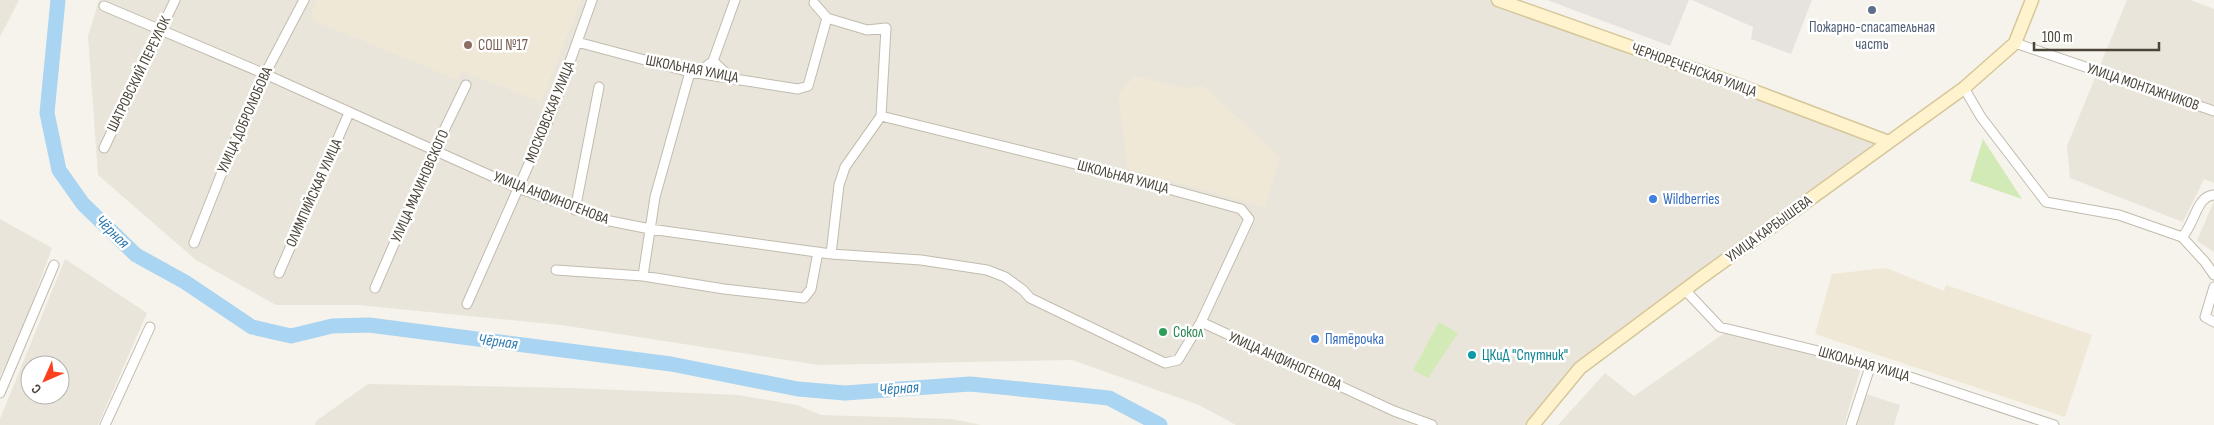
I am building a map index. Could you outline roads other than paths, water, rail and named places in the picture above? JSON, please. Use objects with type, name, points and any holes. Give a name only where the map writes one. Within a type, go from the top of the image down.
[{"type":"main road","name":"ЧЕРНОРЕЧЕНСКАЯ УЛИЦА","points":[[1498,0],[1730,82],[1889,142]]},
{"type":"main road","points":[[2015,42],[2032,0]]},
{"type":"main road","name":"УЛИЦА КАРБЫШЕВА","points":[[1532,425],[1580,368],[1964,88],[2015,42]]},
{"type":"street","name":"ШАТРОВСКИЙ ПЕРЕУЛОК","points":[[104,148],[175,0]]},
{"type":"street","name":"УЛИЦА ДОБРОЛЮБОВА","points":[[194,243],[228,156],[265,74],[304,0]]},
{"type":"street","name":"МОСКОВСКАЯ УЛИЦА","points":[[467,304],[552,112],[592,0]]},
{"type":"street","points":[[643,276],[655,197],[690,72],[704,69],[713,61],[734,0]]},
{"type":"street","points":[[812,1],[827,18],[867,30],[886,28],[881,116],[845,166],[837,199],[831,254]]},
{"type":"street","name":"УЛИЦА АНФИНОГЕНОВА","points":[[104,6],[265,74],[518,188],[575,210],[610,221],[650,229],[831,254],[921,260],[987,270],[1005,277],[1023,290],[1030,298],[1165,363],[1178,360],[1201,322],[1394,411],[1432,425]]},
{"type":"street","name":"ШКОЛЬНАЯ УЛИЦА","points":[[577,42],[690,72],[798,89],[808,86],[827,18]]},
{"type":"street","name":"УЛИЦА МОНТАЖНИКОВ","points":[[2015,42],[2214,112]]},
{"type":"street","points":[[713,61],[730,77]]},
{"type":"street","name":"УЛИЦА МАЛИНОВСКОГО","points":[[375,288],[435,149],[466,85]]},
{"type":"street","points":[[575,210],[599,87]]},
{"type":"street","points":[[1964,88],[1982,117],[2046,202],[2119,215],[2182,237],[2214,275]]},
{"type":"street","name":"ОЛИМПИЙСКАЯ УЛИЦА","points":[[279,273],[349,113]]},
{"type":"street","name":"ШКОЛЬНАЯ УЛИЦА","points":[[881,116],[1099,170],[1241,209],[1249,219],[1201,322]]},
{"type":"street","points":[[2182,237],[2192,225],[2198,204],[2210,195],[2214,195]]},
{"type":"street","points":[[556,270],[643,276],[724,289],[804,298],[812,289],[818,252]]},
{"type":"street","points":[[0,393],[54,265]]},
{"type":"street","points":[[2214,287],[2205,318],[2214,322]]},
{"type":"street","points":[[1023,290],[1033,290]]},
{"type":"street","name":"ШКОЛЬНАЯ УЛИЦА","points":[[1685,290],[1720,326],[1871,364],[2054,425]]},
{"type":"street","points":[[106,425],[150,327]]},
{"type":"street","points":[[1851,425],[1871,364]]},
{"type":"waterway","name":"Чёрная","points":[[58,0],[47,113],[59,170],[83,204],[136,255],[185,282],[252,327],[291,336],[332,326],[369,325],[671,364],[798,389],[845,393],[970,384],[1109,398],[1160,425]]},
{"type":"place","name":"Пожарно-спасательная часть","points":[[1872,10]]},
{"type":"place","name":"СОШ №17","points":[[468,45]]},
{"type":"place","name":"Wildberries","points":[[1653,199]]},
{"type":"place","name":"Сокол","points":[[1163,332]]},
{"type":"place","name":"Пятёрочка","points":[[1315,339]]},
{"type":"place","name":"ЦКиД \"Спутник\"","points":[[1472,355]]}]
